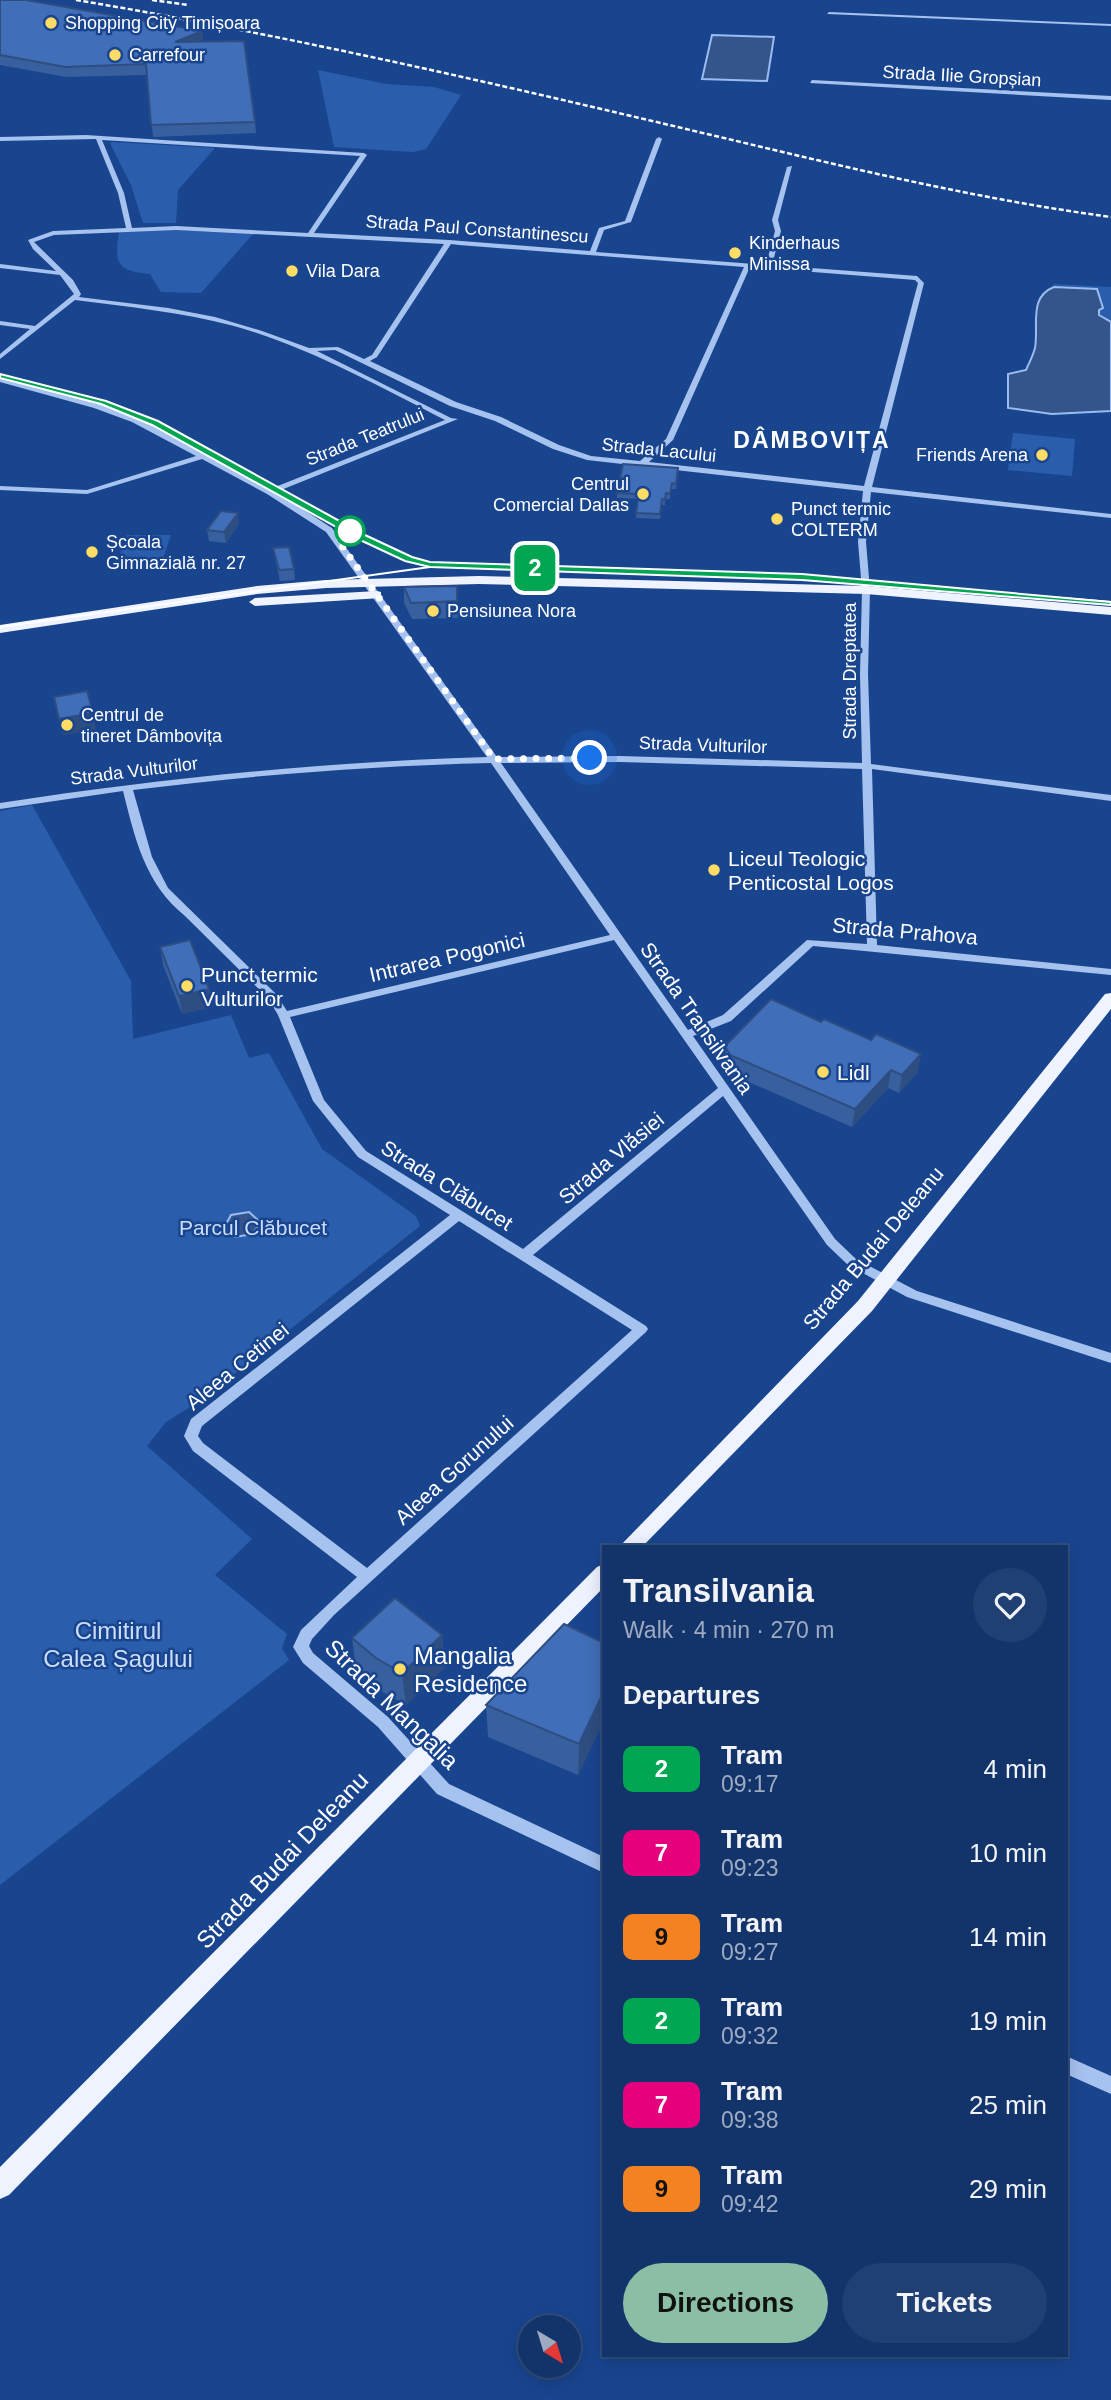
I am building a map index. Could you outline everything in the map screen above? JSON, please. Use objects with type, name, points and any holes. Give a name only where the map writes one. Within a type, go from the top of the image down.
[{"type":"main road","points":[[0,629],[257,590],[479,580],[866,590],[1111,611]]},
{"type":"main road","points":[[159,606],[594,581]]},
{"type":"main road","name":"Strada Budai Deleanu","points":[[631,1545],[885,1282],[1111,998]]},
{"type":"main road","name":"Strada Budai Deleanu","points":[[0,2186],[602,1575]]},
{"type":"street","points":[[829,13],[1111,25]]},
{"type":"street","name":"Strada Ilie Gropșian","points":[[812,82],[1111,98]]},
{"type":"street","points":[[98,138],[117,177],[129,229]]},
{"type":"street","points":[[0,139],[98,138],[364,155],[312,234]]},
{"type":"street","points":[[592,253],[601,229],[628,222],[659,139]]},
{"type":"street","points":[[769,266],[778,231],[775,220],[790,166]]},
{"type":"street","name":"Strada Paul Constantinescu","points":[[60,273],[32,244],[34,238],[129,229],[312,234],[449,242],[917,278]]},
{"type":"street","points":[[365,361],[375,356],[449,242]]},
{"type":"street","points":[[642,464],[669,440],[748,264]]},
{"type":"street","points":[[0,266],[60,273],[78,290],[75,298],[0,357]]},
{"type":"street","name":"Strada Dreptatea","points":[[872,946],[864,674],[866,590],[862,542],[867,490],[921,283],[917,278]]},
{"type":"street","name":"Strada Lacului","points":[[75,298],[216,319],[309,350],[450,420]]},
{"type":"street","points":[[0,323],[37,328]]},
{"type":"street","name":"Strada Lacului","points":[[309,350],[330,347],[471,412],[498,419],[574,454],[867,490],[1111,516]]},
{"type":"street","points":[[0,380],[97,406],[135,421],[270,492],[329,530],[377,595]]},
{"type":"street","name":"Strada Teatrului","points":[[270,492],[471,412]]},
{"type":"street","points":[[0,488],[87,492],[204,456]]},
{"type":"street","name":"Strada Transilvania","points":[[377,595],[831,1242],[852,1262],[885,1282],[912,1294],[1111,1358]]},
{"type":"street","name":"Strada Vulturilor","points":[[0,806],[127,787],[307,768],[494,759],[615,758],[866,766],[1111,798]]},
{"type":"street","name":"Strada Clăbucet","points":[[127,787],[158,885],[175,905],[188,914],[272,996],[284,1015],[319,1101],[362,1154],[641,1329]]},
{"type":"street","name":"Intrarea Pogonici","points":[[284,1015],[618,936]]},
{"type":"street","name":"Strada Prahova","points":[[686,1035],[719,1024],[811,942],[1111,972]]},
{"type":"street","name":"Strada Vlăsiei","points":[[523,1256],[723,1090]]},
{"type":"street","name":"Aleea Cetinei","points":[[368,1576],[198,1447],[191,1436],[197,1423],[457,1216]]},
{"type":"street","name":"Aleea Gorunului","points":[[301,1647],[306,1635],[368,1576],[641,1329]]},
{"type":"street","name":"Strada Mangalia","points":[[301,1647],[308,1658],[383,1721],[443,1789],[602,1864]]},
{"type":"street","points":[[1068,2066],[1111,2085]]},
{"type":"green space","points":[[318,70],[386,84],[434,87],[461,95],[426,149],[413,152],[334,147]]},
{"type":"green space","points":[[110,143],[215,148],[178,190],[176,223],[143,223],[131,185]]},
{"type":"green space","points":[[156,229],[253,234],[201,293],[161,292],[150,274],[124,268],[117,252],[119,232]]},
{"type":"green space","points":[[1053,284],[1111,287],[1111,322],[1099,315],[1097,289],[1054,287]]},
{"type":"green space","name":"Friends Arena","points":[[1013,433],[1075,439],[1072,476],[1008,470]]},
{"type":"green space","points":[[127,535],[171,535],[160,567],[115,567]]},
{"type":"green space","name":"Cimitirul Calea Șagului","points":[[32,805],[131,981],[133,1039],[231,1015],[249,1058],[269,1053],[322,1149],[416,1216],[420,1226],[203,1399],[166,1422],[147,1446],[252,1539],[215,1575],[287,1634],[282,1648],[289,1660],[0,1885],[0,811]]},
{"type":"shaded area","points":[[712,35],[774,37],[767,81],[702,79]]},
{"type":"shaded area","points":[[1054,287],[1097,289],[1103,308],[1099,310],[1099,315],[1111,322],[1111,411],[1052,414],[1008,408],[1008,374],[1026,370],[1035,348],[1038,305],[1046,292]]},
{"type":"shaded area","points":[[249,1212],[260,1222],[253,1234],[235,1237],[224,1228],[231,1215]]},
{"type":"building","points":[[0,0],[26,0],[202,31],[175,42],[244,41],[255,122],[151,125],[146,64],[65,67],[0,55]]},
{"type":"building","name":"Centrul Comercial Dallas","points":[[623,464],[678,468],[676,484],[672,483],[670,494],[666,493],[665,500],[662,499],[660,514],[636,513],[639,494],[617,493]]},
{"type":"building","points":[[221,511],[238,513],[224,532],[207,530]]},
{"type":"building","points":[[289,547],[294,569],[279,570],[273,548]]},
{"type":"building","points":[[457,586],[457,601],[411,603],[404,587]]},
{"type":"building","points":[[87,691],[93,713],[59,719],[54,697]]},
{"type":"building","points":[[190,940],[209,989],[179,996],[160,947]]},
{"type":"building","name":"Lidl","points":[[771,999],[821,1022],[824,1019],[871,1040],[876,1034],[921,1054],[902,1075],[891,1070],[855,1109],[730,1055],[725,1046]]},
{"type":"building","points":[[395,1598],[442,1635],[402,1673],[376,1658],[352,1638]]},
{"type":"building","points":[[564,1624],[602,1642],[602,1695],[579,1744],[486,1705]]},
{"type":"tram line","points":[[0,376],[74,394],[144,420],[246,471],[371,543],[430,565],[802,577],[1111,602]]},
{"type":"tram line","name":"2","points":[[0,376],[40,384],[135,414],[278,488],[361,537],[408,559],[430,565],[802,577],[1111,602]]},
{"type":"tram line","points":[[0,627],[430,567]]},
{"type":"railway","points":[[76,0],[363,55],[936,187],[1111,217]]},
{"type":"railway","points":[[152,0],[188,5]]},
{"type":"place","name":"Shopping City Timișoara","points":[[51,23]]},
{"type":"place","name":"Carrefour","points":[[115,55]]},
{"type":"place","name":"Kinderhaus Minissa","points":[[735,253]]},
{"type":"place","name":"Vila Dara","points":[[292,271]]},
{"type":"place","name":"Friends Arena","points":[[1042,455]]},
{"type":"place","name":"Centrul Comercial Dallas","points":[[643,494]]},
{"type":"place","name":"Punct termic COLTERM","points":[[777,519]]},
{"type":"place","name":"Școala Gimnazială nr. 27","points":[[92,552]]},
{"type":"place","name":"Pensiunea Nora","points":[[433,611]]},
{"type":"place","name":"Centrul de tineret Dâmbovița","points":[[67,725]]},
{"type":"place","name":"Liceul Teologic Penticostal Logos","points":[[714,870]]},
{"type":"place","name":"Punct termic Vulturilor","points":[[187,986]]},
{"type":"place","name":"Lidl","points":[[823,1072]]},
{"type":"place","name":"Mangalia Residence","points":[[400,1669]]},
{"type":"district","name":"DÂMBOVIȚA","points":[[812,440]]},
{"type":"route","points":[[350,531],[337,539],[494,759],[590,758]]},
{"type":"park label","name":"Parcul Clăbucet","points":[[253,1227]]}]
